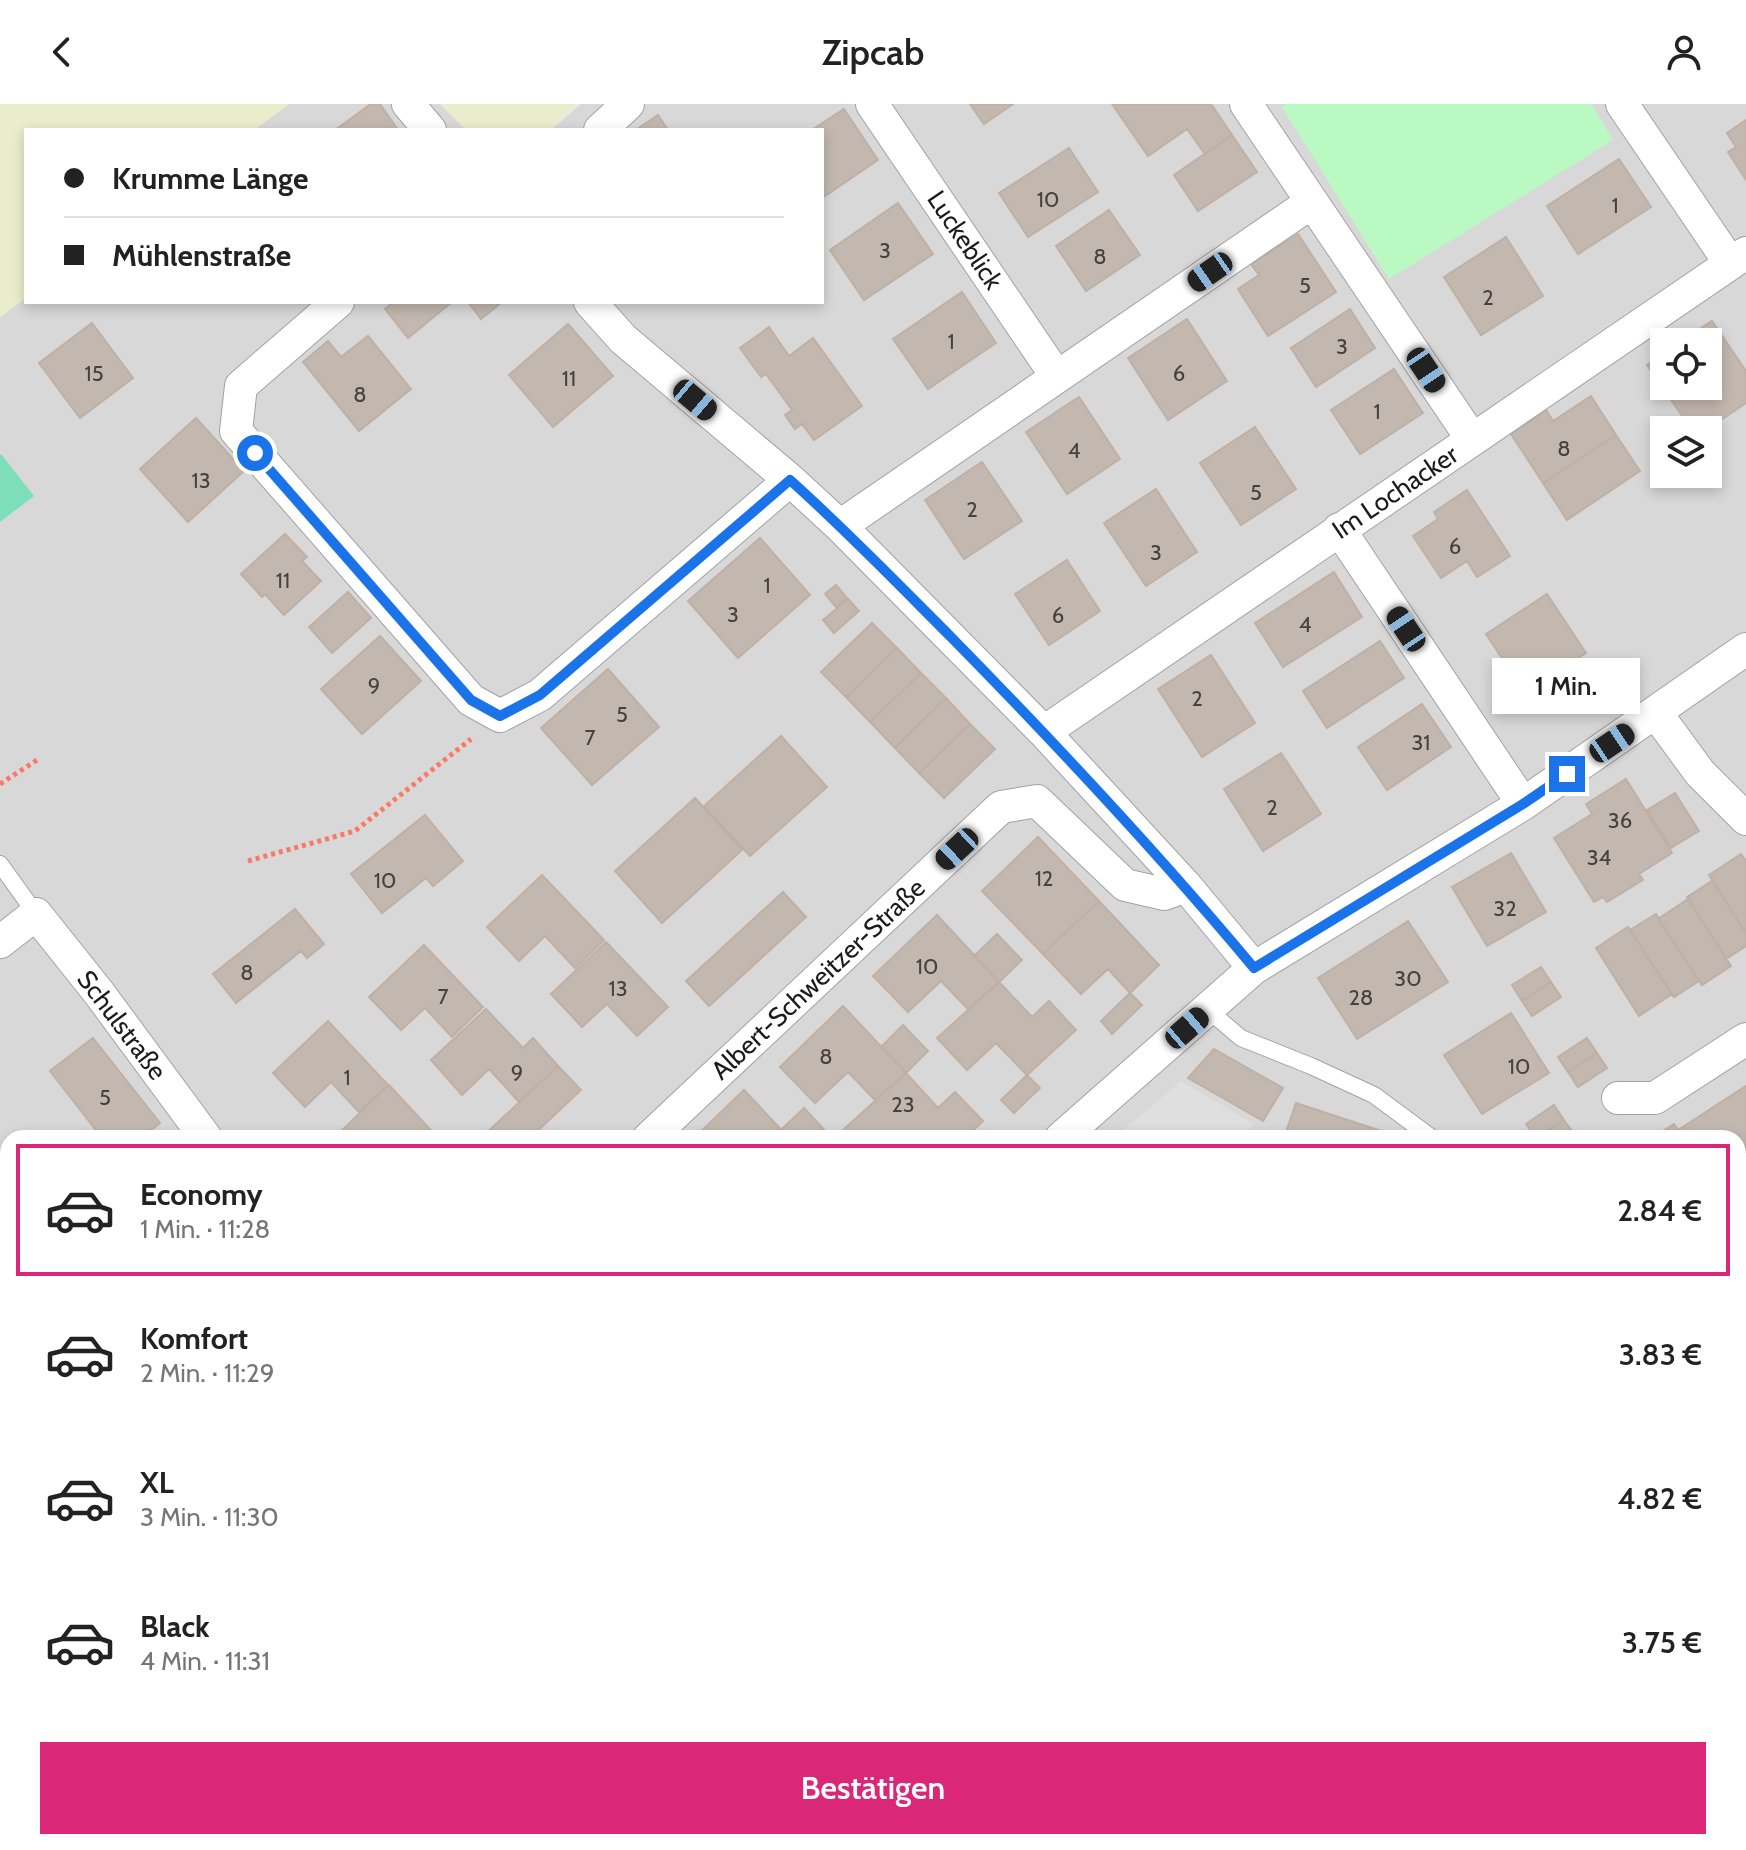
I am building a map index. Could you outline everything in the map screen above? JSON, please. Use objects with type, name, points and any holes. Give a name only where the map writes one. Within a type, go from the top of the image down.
[{"type":"street","points":[[408,104],[428,128]]},
{"type":"street","points":[[602,128],[628,104]]},
{"type":"street","name":"Luckeblick","points":[[872,104],[1057,377]]},
{"type":"street","points":[[1246,104],[1472,439]]},
{"type":"street","points":[[1622,104],[1738,258]]},
{"type":"street","points":[[840,526],[1312,202]]},
{"type":"street","name":"Im Lochacker","points":[[1044,732],[1738,258]]},
{"type":"street","points":[[336,304],[241,386],[236,431],[471,700],[500,716],[540,695],[790,480]]},
{"type":"street","points":[[592,304],[623,339],[840,526],[1044,732],[1186,886],[1254,968]]},
{"type":"street","points":[[1339,529],[1523,804]]},
{"type":"street","points":[[1070,1130],[1254,968],[1523,804],[1746,649]]},
{"type":"street","points":[[1656,713],[1700,773],[1746,819]]},
{"type":"street","name":"Albert-Schweitzer-Straße","points":[[658,1130],[1001,807],[1037,801],[1125,885],[1164,894],[1186,886]]},
{"type":"street","points":[[0,942],[36,914]]},
{"type":"street","name":"Schulstraße","points":[[36,914],[200,1130]]},
{"type":"street","points":[[1618,1098],[1655,1098],[1746,1039]]},
{"type":"lane","name":"Schulstraße","points":[[0,864],[36,914]]},
{"type":"lane","points":[[1208,1010],[1241,1038],[1374,1095],[1421,1130]]},
{"type":"path","points":[[248,861],[355,831],[500,716]]},
{"type":"path","points":[[0,784],[37,760]]},
{"type":"shaded area","points":[[289,104],[440,104],[464,128],[257,128]]},
{"type":"shaded area","points":[[581,104],[1746,104],[1746,1130],[0,1130],[0,317],[24,299],[24,304],[824,304],[824,128],[553,128]]},
{"type":"shaded area","points":[[1181,1081],[1254,1124],[1249,1130],[1123,1130]]},
{"type":"green space","points":[[0,104],[289,104],[257,128],[24,128],[24,299],[0,317]]},
{"type":"green space","points":[[440,104],[575,104],[550,128],[464,128]]},
{"type":"green space","points":[[1286,104],[1591,104],[1613,140],[1389,279],[1282,107]]},
{"type":"green space","points":[[0,455],[34,496],[0,522]]},
{"type":"building","points":[[371,104],[380,104],[397,128],[338,128]]},
{"type":"building","points":[[970,104],[1013,104],[984,124]]},
{"type":"building","points":[[1112,104],[1211,104],[1232,135],[1205,154],[1187,129],[1148,156]]},
{"type":"building","points":[[844,109],[878,160],[824,197],[824,128],[815,128]]},
{"type":"building","points":[[658,115],[667,128],[639,128]]},
{"type":"building","points":[[1746,120],[1746,180],[1728,152],[1736,147],[1727,133]]},
{"type":"building","points":[[1232,135],[1257,172],[1198,211],[1174,175]]},
{"type":"building","points":[[1069,148],[1098,192],[1028,237],[999,193]]},
{"type":"building","points":[[1619,159],[1651,207],[1578,254],[1547,206]]},
{"type":"building","points":[[898,203],[933,254],[864,300],[830,250]]},
{"type":"building","points":[[1109,210],[1140,255],[1086,291],[1056,246]]},
{"type":"building","points":[[1298,234],[1336,292],[1268,336],[1238,289],[1259,275],[1251,264]]},
{"type":"building","points":[[1506,237],[1543,296],[1481,335],[1444,277]]},
{"type":"building","points":[[962,292],[996,343],[928,389],[893,339]]},
{"type":"building","points":[[391,304],[450,304],[408,338],[385,309]]},
{"type":"building","points":[[470,304],[500,304],[481,319]]},
{"type":"building","points":[[1350,309],[1375,348],[1316,387],[1291,348]]},
{"type":"building","points":[[1187,319],[1227,381],[1168,420],[1128,358]]},
{"type":"building","points":[[1712,321],[1717,328],[1701,328]]},
{"type":"building","points":[[92,323],[133,378],[80,418],[39,363]]},
{"type":"building","points":[[568,324],[613,376],[553,427],[509,375]]},
{"type":"building","points":[[769,327],[789,356],[813,338],[862,406],[814,440],[802,424],[795,429],[785,415],[792,410],[766,374],[761,377],[740,348]]},
{"type":"building","points":[[368,336],[411,389],[359,431],[303,362],[328,341],[341,357]]},
{"type":"building","points":[[1722,336],[1746,371],[1746,403],[1722,419],[1722,416],[1682,416],[1671,400],[1722,400]]},
{"type":"building","points":[[1394,369],[1423,413],[1360,454],[1331,410]]},
{"type":"building","points":[[1591,396],[1616,435],[1543,483],[1511,434],[1546,410],[1553,421]]},
{"type":"building","points":[[1079,397],[1120,459],[1067,494],[1026,432]]},
{"type":"building","points":[[196,418],[244,471],[188,522],[140,469]]},
{"type":"building","points":[[1255,427],[1296,489],[1241,525],[1200,463]]},
{"type":"building","points":[[1616,435],[1640,471],[1567,520],[1543,483]]},
{"type":"building","points":[[982,462],[1022,521],[964,559],[925,500]]},
{"type":"building","points":[[1156,489],[1197,552],[1146,586],[1104,523]]},
{"type":"building","points":[[1467,490],[1510,556],[1477,577],[1467,561],[1441,578],[1413,536],[1438,519],[1434,512]]},
{"type":"building","points":[[285,534],[307,557],[302,561],[321,581],[284,615],[241,574]]},
{"type":"building","points":[[760,538],[810,595],[738,658],[688,601]]},
{"type":"building","points":[[1067,560],[1100,611],[1049,645],[1015,594]]},
{"type":"building","points":[[1334,572],[1362,617],[1283,667],[1255,623]]},
{"type":"building","points":[[836,585],[847,598],[836,607],[825,594]]},
{"type":"building","points":[[348,592],[371,618],[332,653],[309,627]]},
{"type":"building","points":[[1547,594],[1586,653],[1525,693],[1486,634]]},
{"type":"building","points":[[848,599],[859,611],[834,633],[823,620]]},
{"type":"building","points":[[872,623],[897,648],[846,697],[821,672]]},
{"type":"building","points":[[380,636],[421,681],[362,734],[321,689]]},
{"type":"building","points":[[1380,641],[1404,678],[1327,728],[1303,691]]},
{"type":"building","points":[[897,648],[921,673],[870,722],[846,697]]},
{"type":"building","points":[[1211,655],[1255,723],[1202,757],[1158,689]]},
{"type":"building","points":[[608,669],[659,727],[592,785],[541,728]]},
{"type":"building","points":[[921,673],[946,698],[895,748],[870,722]]},
{"type":"building","points":[[946,698],[970,724],[919,773],[895,748]]},
{"type":"building","points":[[1422,704],[1451,747],[1387,790],[1358,747]]},
{"type":"building","points":[[970,724],[995,749],[944,798],[919,773]]},
{"type":"building","points":[[781,736],[827,787],[750,856],[704,806]]},
{"type":"building","points":[[1281,753],[1321,814],[1263,851],[1224,789]]},
{"type":"building","points":[[1626,779],[1672,853],[1639,874],[1643,880],[1607,902],[1603,897],[1594,902],[1554,838],[1592,814],[1586,804]]},
{"type":"building","points":[[1675,793],[1699,831],[1671,848],[1647,810]]},
{"type":"building","points":[[695,798],[742,850],[662,923],[615,871]]},
{"type":"building","points":[[425,815],[463,861],[433,886],[426,878],[382,913],[351,874]]},
{"type":"building","points":[[1038,837],[1099,901],[1043,954],[982,891]]},
{"type":"building","points":[[1511,853],[1546,912],[1487,946],[1452,887]]},
{"type":"building","points":[[1741,854],[1746,861],[1746,933],[1709,875]]},
{"type":"building","points":[[542,875],[604,940],[575,968],[545,936],[519,961],[487,927]]},
{"type":"building","points":[[1712,881],[1746,933],[1746,946],[1726,959],[1687,897]]},
{"type":"building","points":[[783,892],[806,917],[709,1006],[686,981]]},
{"type":"building","points":[[1688,899],[1731,966],[1702,985],[1658,919]]},
{"type":"building","points":[[1099,901],[1159,965],[1130,993],[1108,969],[1081,994],[1043,954]]},
{"type":"building","points":[[295,909],[324,944],[307,958],[301,951],[236,1003],[213,974]]},
{"type":"building","points":[[1656,914],[1699,981],[1674,997],[1630,930]]},
{"type":"building","points":[[937,915],[999,982],[968,1009],[941,981],[908,1012],[873,976]]},
{"type":"building","points":[[1408,921],[1448,982],[1357,1039],[1318,978]]},
{"type":"building","points":[[1628,927],[1672,994],[1639,1016],[1596,948]]},
{"type":"building","points":[[997,934],[1022,960],[999,982],[974,956]]},
{"type":"building","points":[[606,942],[668,1007],[637,1036],[607,1004],[582,1027],[551,994]]},
{"type":"building","points":[[424,945],[483,1007],[452,1037],[425,1008],[401,1030],[369,997]]},
{"type":"building","points":[[1541,967],[1551,982],[1522,1001],[1512,985]]},
{"type":"building","points":[[999,982],[1032,1017],[1049,1001],[1076,1030],[1027,1075],[996,1043],[967,1070],[937,1038]]},
{"type":"building","points":[[1551,982],[1561,997],[1532,1016],[1522,1001]]},
{"type":"building","points":[[1130,993],[1142,1005],[1112,1034],[1101,1021]]},
{"type":"building","points":[[843,1006],[906,1073],[875,1100],[848,1072],[815,1103],[780,1067]]},
{"type":"building","points":[[486,1009],[523,1048],[533,1038],[558,1066],[519,1102],[489,1069],[462,1095],[431,1060]]},
{"type":"building","points":[[1511,1013],[1549,1073],[1482,1114],[1444,1055]]},
{"type":"building","points":[[328,1021],[388,1085],[359,1112],[331,1082],[305,1107],[273,1073]]},
{"type":"building","points":[[903,1025],[928,1051],[906,1073],[881,1047]]},
{"type":"building","points":[[93,1038],[160,1123],[151,1130],[96,1130],[50,1071]]},
{"type":"building","points":[[1587,1038],[1597,1053],[1568,1072],[1558,1057]]},
{"type":"building","points":[[1214,1049],[1283,1088],[1263,1121],[1188,1078]]},
{"type":"building","points":[[1597,1053],[1607,1068],[1578,1087],[1568,1072]]},
{"type":"building","points":[[558,1066],[581,1090],[538,1130],[490,1130]]},
{"type":"building","points":[[906,1073],[938,1108],[955,1092],[983,1121],[973,1130],[844,1129]]},
{"type":"building","points":[[1027,1075],[1040,1088],[1014,1113],[1001,1100]]},
{"type":"building","points":[[389,1085],[431,1130],[342,1130]]},
{"type":"building","points":[[1746,1086],[1746,1130],[1678,1130]]},
{"type":"building","points":[[744,1090],[782,1130],[702,1130]]},
{"type":"building","points":[[1296,1103],[1378,1130],[1287,1130]]},
{"type":"building","points":[[1554,1105],[1564,1120],[1548,1130],[1530,1130],[1526,1124]]},
{"type":"building","points":[[804,1108],[824,1130],[781,1130]]},
{"type":"building","points":[[1564,1120],[1571,1130],[1549,1130]]},
{"type":"building","points":[[1674,1124],[1678,1130],[1665,1130]]},
{"type":"route","points":[[255,453],[471,700],[500,716],[540,695],[790,480],[840,526],[1044,732],[1186,886],[1254,968],[1567,774]]}]
